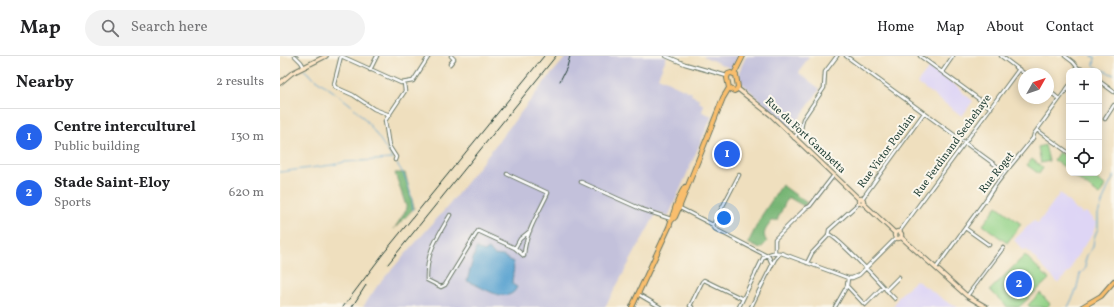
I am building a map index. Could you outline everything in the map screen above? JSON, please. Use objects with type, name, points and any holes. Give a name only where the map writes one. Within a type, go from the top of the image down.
[{"type":"main road","points":[[734,74],[743,56]]},
{"type":"main road","points":[[632,307],[672,220],[672,215],[677,207],[680,194],[687,184],[723,98],[729,88],[726,76],[728,74],[734,74]]},
{"type":"main road","points":[[729,88],[734,91],[738,89],[736,75],[734,74]]},
{"type":"main road","points":[[1082,307],[1101,296],[1114,281]]},
{"type":"street","points":[[295,56],[302,62],[304,67]]},
{"type":"street","points":[[280,83],[292,73],[326,56]]},
{"type":"street","points":[[390,115],[374,109],[353,95],[335,87],[334,84],[341,56],[401,83],[413,80],[430,56]]},
{"type":"street","points":[[370,70],[377,56]]},
{"type":"street","points":[[450,64],[454,59],[451,56]]},
{"type":"street","points":[[666,56],[685,64],[726,76]]},
{"type":"street","points":[[846,56],[1005,172]]},
{"type":"street","points":[[920,56],[991,108]]},
{"type":"street","points":[[942,72],[953,56]]},
{"type":"street","points":[[1001,56],[1018,68]]},
{"type":"street","points":[[1065,56],[1078,68]]},
{"type":"street","points":[[794,138],[801,129],[803,119],[824,88],[825,72],[835,57]]},
{"type":"street","name":"Rue Ferdinand Sechehaye","points":[[897,233],[1018,70]]},
{"type":"street","points":[[395,160],[396,157],[388,146],[386,121],[405,91],[404,83]]},
{"type":"street","points":[[1102,83],[1114,92]]},
{"type":"street","name":"Rue du Fort Gambetta","points":[[738,89],[771,115],[861,201],[897,233]]},
{"type":"street","name":"Rue Roget","points":[[936,268],[1005,172],[1033,138],[1037,130],[1066,90]]},
{"type":"street","points":[[1054,95],[1059,99]]},
{"type":"street","points":[[1104,119],[1114,105]]},
{"type":"street","name":"Rue Victor Poulain","points":[[807,263],[812,253],[827,238],[829,230],[861,201],[924,113]]},
{"type":"street","points":[[1037,130],[1066,151]]},
{"type":"street","points":[[450,215],[432,247],[427,271],[427,280],[442,287],[445,285],[478,231],[515,248],[524,256],[524,250],[531,230],[548,193],[507,174]]},
{"type":"street","points":[[713,225],[739,175]]},
{"type":"street","points":[[775,252],[775,239],[806,208],[810,206],[834,175]]},
{"type":"street","points":[[581,182],[641,209],[672,220]]},
{"type":"street","points":[[677,207],[713,225],[715,229],[766,255],[771,260],[772,264]]},
{"type":"street","points":[[965,228],[989,245]]},
{"type":"street","points":[[515,248],[520,239],[531,230]]},
{"type":"street","points":[[896,238],[894,236],[897,233],[901,234],[901,237],[967,296],[986,307]]},
{"type":"street","points":[[828,234],[833,236],[866,268],[895,299]]},
{"type":"street","points":[[739,307],[763,258],[766,255],[775,252],[780,253],[848,278],[856,277],[896,238],[901,237]]},
{"type":"street","points":[[967,296],[1003,248]]},
{"type":"street","points":[[751,307],[772,264],[780,253]]},
{"type":"street","points":[[847,286],[865,305],[899,277]]},
{"type":"street","points":[[835,307],[847,286],[848,278]]},
{"type":"street","points":[[691,307],[704,280],[743,299]]},
{"type":"street","points":[[638,294],[660,307]]},
{"type":"shaded area","points":[[567,56],[667,56],[658,77],[692,93],[691,95],[700,99],[699,102],[704,105],[702,112],[712,116],[669,215],[667,216],[657,212],[605,307],[363,307],[378,285],[449,205],[543,84]]},
{"type":"shaded area","points":[[703,56],[739,56],[732,69]]},
{"type":"shaded area","points":[[746,56],[809,56],[799,73],[820,89],[791,130],[740,81],[739,72]]},
{"type":"shaded area","points":[[930,67],[962,90],[962,92],[973,101],[962,116],[917,83]]},
{"type":"shaded area","points":[[1060,193],[1077,211],[1078,210],[1082,214],[1086,212],[1096,223],[1093,233],[1073,262],[1071,270],[1058,283],[1027,250],[1023,250],[1014,240],[1034,220],[1037,223],[1039,222]]},
{"type":"shaded area","points":[[916,280],[950,304],[958,307],[893,307],[899,296]]},
{"type":"green space","points":[[1045,145],[1049,161],[1041,163],[1038,147]]},
{"type":"green space","points":[[1059,152],[1066,157],[1066,168],[1054,160]]},
{"type":"green space","points":[[1032,159],[1043,168],[1039,174],[1027,165]]},
{"type":"green space","points":[[395,173],[405,173],[414,208],[394,229],[407,209]]},
{"type":"green space","points":[[1073,176],[1092,176],[1105,185],[1100,195]]},
{"type":"green space","points":[[782,185],[807,203],[804,206],[788,197],[777,220],[772,221],[766,229],[764,236],[767,242],[760,249],[748,243],[762,215]]},
{"type":"green space","points":[[997,206],[1021,224],[1007,243],[983,225]]},
{"type":"green space","points":[[1025,255],[1049,279],[1019,307],[1007,307],[990,290]]},
{"type":"green space","points":[[1040,293],[1050,304],[1047,307],[1030,307],[1028,305]]},
{"type":"water","points":[[476,248],[484,252],[489,249],[494,255],[503,256],[513,262],[514,268],[512,284],[517,287],[513,293],[501,295],[467,281]]},
{"type":"waterway","points":[[1092,56],[1095,57],[1094,65],[1096,67],[1114,75]]},
{"type":"waterway","points":[[304,70],[345,100],[357,111],[374,130],[393,159]]},
{"type":"waterway","points":[[280,172],[345,162],[392,159]]},
{"type":"waterway","points":[[397,164],[404,174],[413,210]]},
{"type":"waterway","points":[[1068,307],[1076,291],[1080,274],[1086,268],[1085,262],[1087,255],[1093,247],[1094,238],[1098,228],[1098,214],[1114,176]]},
{"type":"railway","points":[[343,307],[383,254],[544,56]]},
{"type":"railway","points":[[388,264],[556,56]]},
{"type":"railway","points":[[560,81],[567,67],[570,56]]},
{"type":"railway","points":[[352,307],[366,285]]},
{"type":"place","name":"Centre interculturel","points":[[727,154]]},
{"type":"place","name":"Stade Saint-Eloy","points":[[1019,284]]}]
